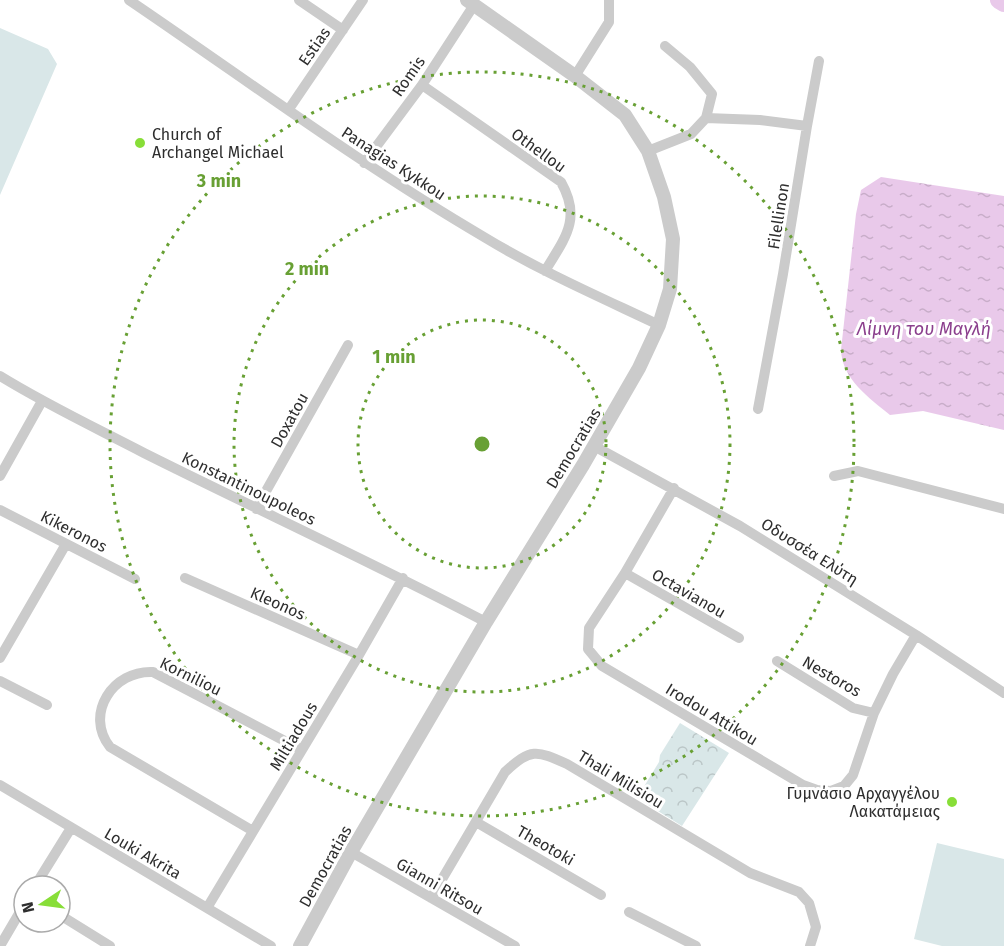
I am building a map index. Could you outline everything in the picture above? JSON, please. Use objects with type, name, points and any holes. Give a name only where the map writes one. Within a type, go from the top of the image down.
[{"type":"street","name":"Panagias Kykkou","points":[[129,0],[364,163],[486,238],[545,271],[659,324]]},
{"type":"street","points":[[299,0],[343,30]]},
{"type":"street","name":"Estias","points":[[289,109],[363,0]]},
{"type":"street","points":[[575,76],[609,22],[609,0]]},
{"type":"street","name":"Democratias","points":[[300,946],[351,852],[639,368],[659,324],[670,289],[674,238],[664,197],[648,151],[625,115],[575,76],[470,2]]},
{"type":"street","name":"Romis","points":[[364,163],[422,85],[470,2]]},
{"type":"street","points":[[648,151],[691,134],[706,118],[712,94],[690,67],[665,46]]},
{"type":"street","name":"Filellinon","points":[[758,409],[819,61]]},
{"type":"street","name":"Othellou","points":[[422,85],[561,183],[570,198],[571,216],[564,239],[545,271]]},
{"type":"street","points":[[706,118],[760,120],[807,126]]},
{"type":"street","name":"Doxatou","points":[[256,509],[348,345]]},
{"type":"street","name":"Konstantinoupoleos","points":[[0,376],[42,401],[256,509],[403,578],[486,622]]},
{"type":"street","points":[[0,476],[42,401]]},
{"type":"street","name":"Οδυσσέα Ελύτη","points":[[594,446],[740,526],[916,635],[1004,693]]},
{"type":"street","points":[[834,476],[858,471],[1004,508]]},
{"type":"street","name":"Irodou Attikou","points":[[674,488],[625,573],[589,627],[588,650],[602,666],[803,785],[817,790],[831,791],[844,786],[853,775],[874,713],[916,635]]},
{"type":"street","name":"Kikeronos","points":[[0,510],[135,579]]},
{"type":"street","points":[[0,658],[66,544]]},
{"type":"street","name":"Octavianou","points":[[625,573],[739,638]]},
{"type":"street","name":"Kleonos","points":[[185,578],[359,655]]},
{"type":"street","name":"Miltiadous","points":[[207,908],[403,578]]},
{"type":"street","name":"Nestoros","points":[[777,661],[853,708],[874,713]]},
{"type":"street","name":"Korniliou","points":[[253,831],[110,747],[100,730],[99,717],[108,695],[128,675],[136,672],[153,672],[302,750]]},
{"type":"street","points":[[0,681],[47,705]]},
{"type":"street","name":"Thali Milisiou","points":[[431,898],[505,772],[522,757],[542,752],[567,764],[750,873],[799,892],[809,903],[816,927],[810,946]]},
{"type":"street","name":"Louki Akrita","points":[[0,785],[271,946]]},
{"type":"street","name":"Theotoki","points":[[476,822],[601,895]]},
{"type":"street","points":[[42,874],[70,828]]},
{"type":"street","name":"Gianni Ritsou","points":[[351,852],[515,946]]},
{"type":"street","points":[[629,912],[696,946]]},
{"type":"street","points":[[72,922],[110,946]]},
{"type":"street","points":[[0,946],[12,926]]},
{"type":"green space","points":[[0,28],[48,49],[57,64],[0,195]]},
{"type":"green space","points":[[680,723],[729,753],[682,826],[637,798]]},
{"type":"green space","points":[[937,843],[1004,859],[1004,946],[942,946],[914,939]]},
{"type":"water","name":"Λίμνη του Μαγλή","points":[[881,177],[1004,196],[1004,430],[923,411],[890,415],[858,387],[846,370],[841,350],[856,214],[861,190]]},
{"type":"waterway","points":[[999,0],[1004,3]]},
{"type":"place","name":"Church of Archangel Michael","points":[[140,143]]},
{"type":"place","name":"Γυμνάσιο Αρχαγγέλου Λακατάμειας","points":[[952,802]]}]
